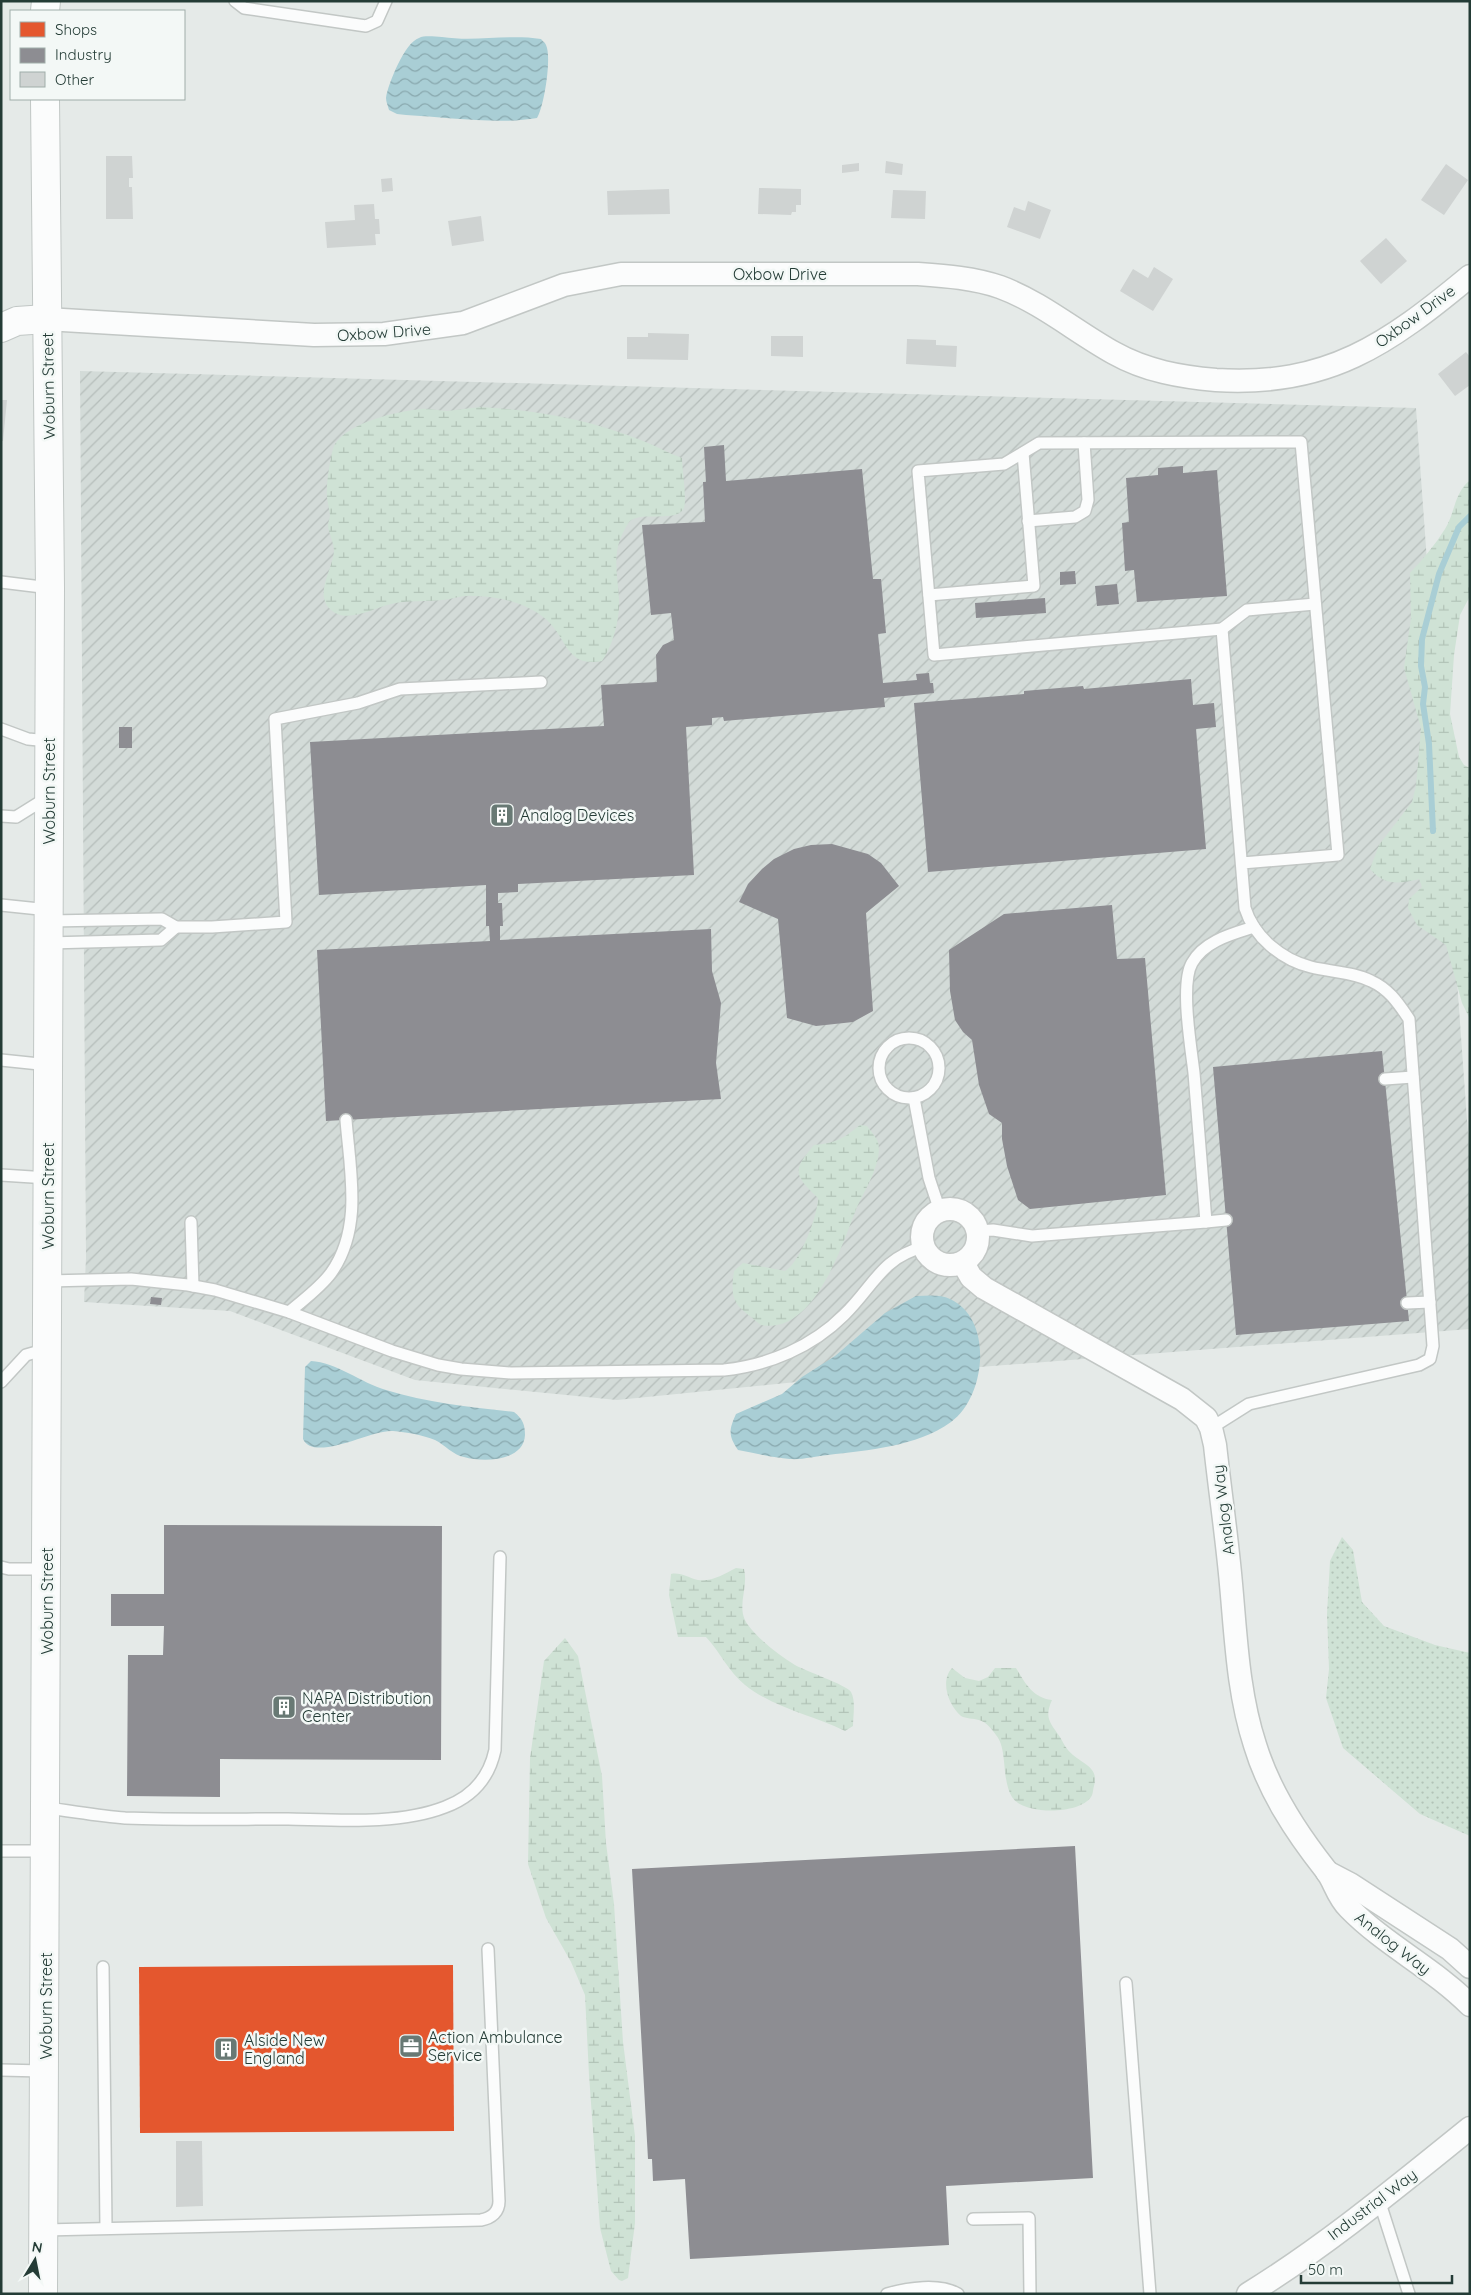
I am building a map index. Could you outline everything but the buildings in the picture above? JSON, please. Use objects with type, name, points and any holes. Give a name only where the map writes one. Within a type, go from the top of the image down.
[{"type":"street","name":"Woburn Street","points":[[43,2294],[49,1349],[50,588],[50,411],[46,319],[45,100]]},
{"type":"street","name":"Oxbow Drive","points":[[46,319],[252,333],[314,335],[384,334],[462,323],[564,285],[621,274],[918,274],[952,276],[1001,287],[1028,300],[1116,355],[1158,371],[1202,379],[1251,381],[1312,373],[1362,354],[1398,333],[1470,276]]},
{"type":"street","points":[[1,328],[17,321],[46,319]]},
{"type":"street","points":[[953,1209],[971,1218],[978,1231],[979,1238],[970,1258],[963,1263],[949,1265],[940,1263],[933,1258],[924,1246],[921,1234],[929,1217],[940,1211],[953,1209]]},
{"type":"street","name":"Analog Way","points":[[963,1263],[971,1276],[984,1288],[1165,1388],[1198,1410],[1206,1418],[1211,1428],[1215,1445],[1231,1581],[1239,1672],[1248,1721],[1258,1753],[1278,1800],[1301,1839],[1327,1872],[1336,1891],[1348,1906],[1375,1932],[1428,1970],[1470,2004]]},
{"type":"street","name":"Analog Way","points":[[1327,1872],[1350,1884],[1450,1949],[1470,1967]]},
{"type":"street","name":"Industrial Way","points":[[1248,2294],[1294,2263],[1379,2200],[1470,2128]]},
{"type":"lane","points":[[235,1],[244,8],[366,26],[377,21],[386,1]]},
{"type":"lane","points":[[1242,863],[1338,855],[1301,442],[1039,443],[1004,464],[918,471],[934,655],[1222,629],[1247,610],[1315,604]]},
{"type":"lane","points":[[1028,521],[1075,517],[1085,511],[1088,500],[1084,443]]},
{"type":"lane","points":[[929,595],[1034,586],[1023,453]]},
{"type":"lane","points":[[1,582],[50,588]]},
{"type":"lane","points":[[1211,1428],[1249,1404],[1425,1363],[1433,1352],[1408,1019],[1393,995],[1371,981],[1345,973],[1310,967],[1291,960],[1273,948],[1254,927],[1245,908],[1222,629]]},
{"type":"lane","points":[[49,925],[162,919],[176,927],[212,927],[286,922],[274,719],[358,703],[400,689],[541,682]]},
{"type":"lane","points":[[1,728],[28,739],[49,741]]},
{"type":"lane","points":[[1,816],[16,817],[49,796]]},
{"type":"lane","points":[[1,905],[49,925],[161,940],[176,927]]},
{"type":"lane","points":[[1206,1222],[1188,1015],[1188,976],[1192,963],[1206,948],[1227,936],[1254,927]]},
{"type":"lane","points":[[905,1038],[918,1040],[929,1046],[938,1063],[937,1075],[930,1090],[914,1098],[906,1098],[894,1093],[886,1086],[879,1070],[880,1060],[885,1050],[896,1041],[905,1038]]},
{"type":"lane","points":[[1,1060],[49,1065]]},
{"type":"lane","points":[[1385,1079],[1413,1076]]},
{"type":"lane","points":[[914,1098],[929,1178],[940,1211]]},
{"type":"lane","points":[[289,1312],[330,1274],[339,1261],[348,1240],[352,1204],[346,1120]]},
{"type":"lane","points":[[1,1175],[48,1178]]},
{"type":"lane","points":[[978,1231],[993,1230],[1032,1236],[1226,1220]]},
{"type":"lane","points":[[191,1222],[193,1286]]},
{"type":"lane","points":[[48,1281],[131,1279],[193,1286],[289,1312],[392,1351],[461,1370],[511,1373],[730,1369],[776,1358],[813,1340],[844,1315],[895,1258],[908,1250],[924,1246]]},
{"type":"lane","points":[[1407,1303],[1430,1302]]},
{"type":"lane","points":[[1,1382],[26,1355],[49,1349]]},
{"type":"lane","points":[[46,1808],[125,1818],[363,1820],[435,1811],[455,1803],[482,1782],[493,1762],[495,1750],[500,1557]]},
{"type":"lane","points":[[1,1567],[47,1569]]},
{"type":"lane","points":[[1,1851],[45,1851]]},
{"type":"lane","points":[[44,2230],[482,2220],[492,2217],[498,2208],[499,2201],[488,1949]]},
{"type":"lane","points":[[103,1966],[106,2228]]},
{"type":"lane","points":[[1126,1983],[1150,2294]]},
{"type":"lane","points":[[1,2070],[45,2071]]},
{"type":"lane","points":[[1379,2200],[1409,2294]]},
{"type":"lane","points":[[973,2219],[1029,2218],[1030,2294]]},
{"type":"lane","points":[[887,2294],[902,2290],[948,2288],[958,2294]]},
{"type":"shaded area","points":[[80,371],[1416,408],[1470,1162],[1470,1329],[826,1379],[617,1400],[415,1380],[230,1311],[84,1302],[86,1258]]},
{"type":"green space","points":[[480,407],[563,417],[603,427],[648,443],[682,458],[685,491],[684,508],[674,515],[636,518],[629,522],[622,535],[616,559],[619,599],[617,623],[612,640],[602,661],[590,662],[574,656],[547,620],[531,609],[502,599],[469,596],[443,600],[403,602],[352,616],[336,614],[326,603],[324,589],[334,551],[328,526],[330,515],[327,485],[335,444],[351,430],[374,419],[420,409],[447,411]]},
{"type":"green space","points":[[1470,480],[1470,596],[1460,615],[1454,655],[1450,714],[1459,757],[1464,765],[1470,768],[1470,1019],[1462,1003],[1446,945],[1417,925],[1408,908],[1409,899],[1422,887],[1419,879],[1399,883],[1387,881],[1370,869],[1379,845],[1412,802],[1416,786],[1421,728],[1404,668],[1411,618],[1410,573],[1429,552],[1445,529],[1461,491]]},
{"type":"green space","points":[[860,1125],[867,1126],[877,1140],[878,1158],[824,1284],[811,1302],[797,1316],[780,1324],[761,1325],[741,1308],[734,1298],[734,1271],[743,1263],[785,1271],[791,1266],[802,1249],[812,1226],[818,1198],[804,1184],[801,1178],[799,1168],[802,1161],[814,1145],[839,1140]]},
{"type":"green space","points":[[1342,1537],[1353,1550],[1362,1602],[1384,1626],[1435,1645],[1470,1653],[1470,1836],[1420,1814],[1343,1748],[1326,1698],[1329,1669],[1327,1614],[1330,1561]]},
{"type":"green space","points":[[736,1568],[744,1569],[745,1584],[742,1605],[744,1618],[748,1625],[764,1642],[789,1661],[800,1668],[848,1689],[853,1696],[853,1726],[845,1731],[768,1700],[739,1680],[706,1637],[678,1637],[669,1595],[671,1574],[678,1574],[698,1580],[708,1580]]},
{"type":"green space","points":[[565,1638],[578,1656],[602,1776],[606,1843],[614,1904],[623,2042],[635,2136],[635,2223],[628,2278],[622,2281],[611,2271],[600,2228],[585,1995],[571,1962],[546,1918],[528,1864],[530,1758],[544,1661]]},
{"type":"green space","points":[[952,1668],[965,1678],[979,1681],[988,1677],[995,1668],[1016,1668],[1030,1689],[1045,1699],[1052,1700],[1048,1711],[1049,1720],[1069,1751],[1090,1768],[1095,1775],[1091,1797],[1085,1803],[1064,1810],[1039,1810],[1018,1803],[1012,1797],[1009,1790],[1002,1748],[996,1735],[982,1721],[961,1716],[952,1706],[946,1686],[948,1673]]},
{"type":"water","points":[[421,37],[541,39],[546,44],[548,51],[548,70],[542,104],[537,118],[506,121],[472,120],[397,114],[389,110],[386,100],[387,92],[398,64],[408,47]]},
{"type":"water","points":[[916,1296],[938,1296],[950,1299],[964,1309],[974,1323],[979,1340],[980,1359],[978,1377],[972,1395],[963,1410],[951,1422],[923,1437],[891,1446],[859,1451],[795,1459],[777,1458],[738,1450],[731,1436],[732,1424],[736,1414],[782,1394],[802,1377],[835,1356],[885,1313]]},
{"type":"water","points":[[311,1361],[330,1365],[377,1387],[417,1398],[514,1412],[520,1417],[524,1425],[525,1435],[523,1444],[511,1455],[492,1460],[460,1456],[430,1438],[393,1431],[319,1448],[309,1445],[303,1439],[305,1367]]},
{"type":"waterway","points":[[1433,831],[1429,744],[1423,704],[1425,687],[1421,666],[1422,639],[1439,574],[1459,527],[1470,516]]},
{"type":"place","name":"Analog Devices","points":[[502,815]]},
{"type":"place","name":"NAPA Distribution Center","points":[[284,1707]]},
{"type":"place","name":"Action Ambulance Service","points":[[411,2046]]},
{"type":"place","name":"Alside New England","points":[[226,2049]]}]
